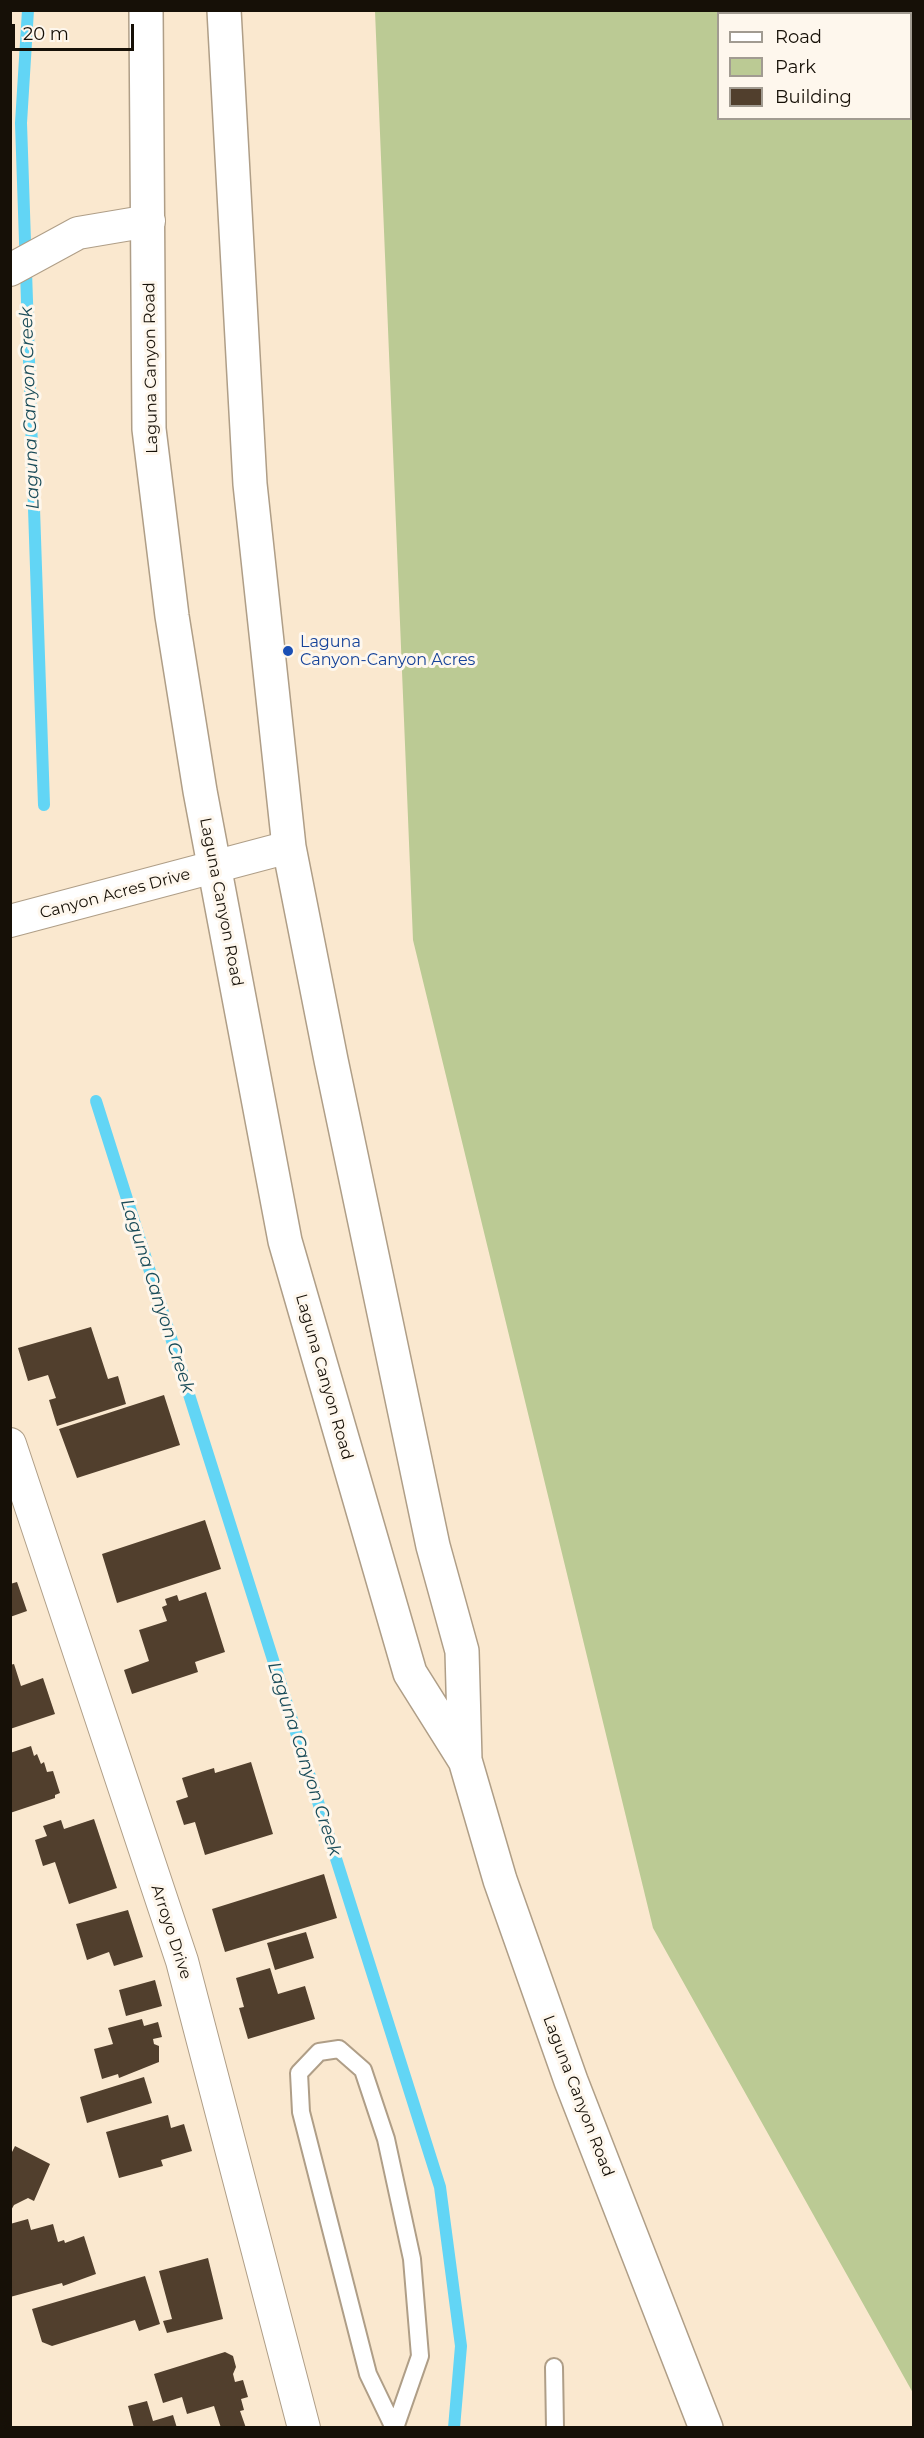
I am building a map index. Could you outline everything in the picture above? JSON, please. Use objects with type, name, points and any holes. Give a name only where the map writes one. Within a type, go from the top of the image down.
[{"type":"main road","name":"Laguna Canyon Road","points":[[146,10],[149,429],[172,616],[214,867],[285,1241],[410,1673],[465,1760]]},
{"type":"main road","name":"Laguna Canyon Road","points":[[225,10],[250,484],[289,847],[333,1072],[433,1546],[462,1651],[465,1760],[501,1880],[571,2081],[706,2427]]},
{"type":"street","points":[[10,270],[78,233],[149,222]]},
{"type":"street","name":"Canyon Acres Drive","points":[[10,921],[289,847]]},
{"type":"street","name":"Arroyo Drive","points":[[10,1444],[182,1961],[304,2427]]},
{"type":"lane","points":[[339,2049],[363,2070],[386,2139],[412,2259],[420,2356],[394,2427],[368,2374],[301,2112],[299,2073],[319,2052],[339,2049]]},
{"type":"lane","points":[[554,2367],[555,2427]]},
{"type":"green space","points":[[375,11],[913,11],[913,2393],[653,1928],[413,940]]},
{"type":"building","points":[[91,1327],[108,1379],[118,1376],[126,1404],[57,1426],[49,1400],[56,1398],[48,1375],[28,1381],[18,1348]]},
{"type":"building","points":[[164,1395],[180,1445],[77,1478],[59,1429]]},
{"type":"building","points":[[205,1520],[221,1569],[117,1603],[102,1554]]},
{"type":"building","points":[[17,1582],[27,1611],[10,1617],[10,1584]]},
{"type":"building","points":[[206,1592],[225,1652],[195,1662],[198,1672],[132,1694],[124,1670],[149,1661],[139,1630],[167,1621],[162,1607],[167,1605],[165,1599],[177,1595],[179,1601]]},
{"type":"building","points":[[14,1664],[21,1686],[43,1678],[55,1714],[10,1729],[10,1665]]},
{"type":"building","points":[[31,1746],[34,1756],[37,1754],[41,1764],[44,1762],[47,1772],[53,1771],[60,1793],[55,1795],[55,1798],[10,1813],[10,1753]]},
{"type":"building","points":[[251,1762],[273,1834],[205,1855],[195,1822],[184,1825],[176,1801],[188,1797],[182,1778],[214,1768],[215,1773]]},
{"type":"building","points":[[94,1819],[117,1888],[69,1904],[55,1862],[43,1866],[35,1840],[47,1836],[43,1826],[61,1820],[64,1829]]},
{"type":"building","points":[[324,1874],[337,1918],[225,1952],[212,1909]]},
{"type":"building","points":[[128,1910],[143,1957],[114,1966],[109,1952],[87,1960],[76,1924]]},
{"type":"building","points":[[306,1932],[314,1958],[275,1970],[267,1943]]},
{"type":"building","points":[[270,1968],[278,1994],[305,1986],[315,2019],[248,2039],[239,2008],[244,2007],[236,1978]]},
{"type":"building","points":[[155,1980],[162,2006],[126,2016],[119,1990]]},
{"type":"building","points":[[142,2019],[144,2026],[158,2022],[162,2037],[153,2039],[154,2044],[159,2046],[159,2062],[119,2078],[118,2074],[102,2079],[94,2049],[113,2044],[108,2028]]},
{"type":"building","points":[[144,2077],[152,2103],[87,2123],[80,2097]]},
{"type":"building","points":[[168,2115],[171,2128],[184,2124],[192,2151],[161,2160],[163,2166],[119,2178],[106,2132]]},
{"type":"building","points":[[15,2146],[50,2164],[34,2201],[28,2198],[14,2205],[10,2212],[10,2156]]},
{"type":"building","points":[[28,2219],[31,2230],[53,2224],[58,2242],[64,2240],[65,2243],[84,2236],[96,2274],[63,2286],[62,2283],[10,2297],[10,2224]]},
{"type":"building","points":[[208,2258],[223,2319],[167,2333],[163,2321],[172,2319],[159,2271]]},
{"type":"building","points":[[145,2276],[160,2324],[139,2331],[135,2320],[52,2346],[42,2342],[32,2309]]},
{"type":"building","points":[[225,2352],[233,2356],[236,2367],[233,2374],[235,2382],[243,2380],[248,2397],[241,2399],[244,2410],[240,2411],[246,2428],[221,2428],[214,2406],[187,2414],[182,2397],[163,2403],[154,2374]]},
{"type":"building","points":[[147,2401],[153,2421],[173,2415],[177,2428],[134,2428],[128,2406]]},
{"type":"waterway","name":"Laguna Canyon Creek","points":[[28,10],[21,123],[44,805]]},
{"type":"waterway","name":"Laguna Canyon Creek","points":[[96,1101],[440,2187],[461,2346],[454,2428]]},
{"type":"place","name":"Laguna Canyon-Canyon Acres","points":[[288,651]]}]
